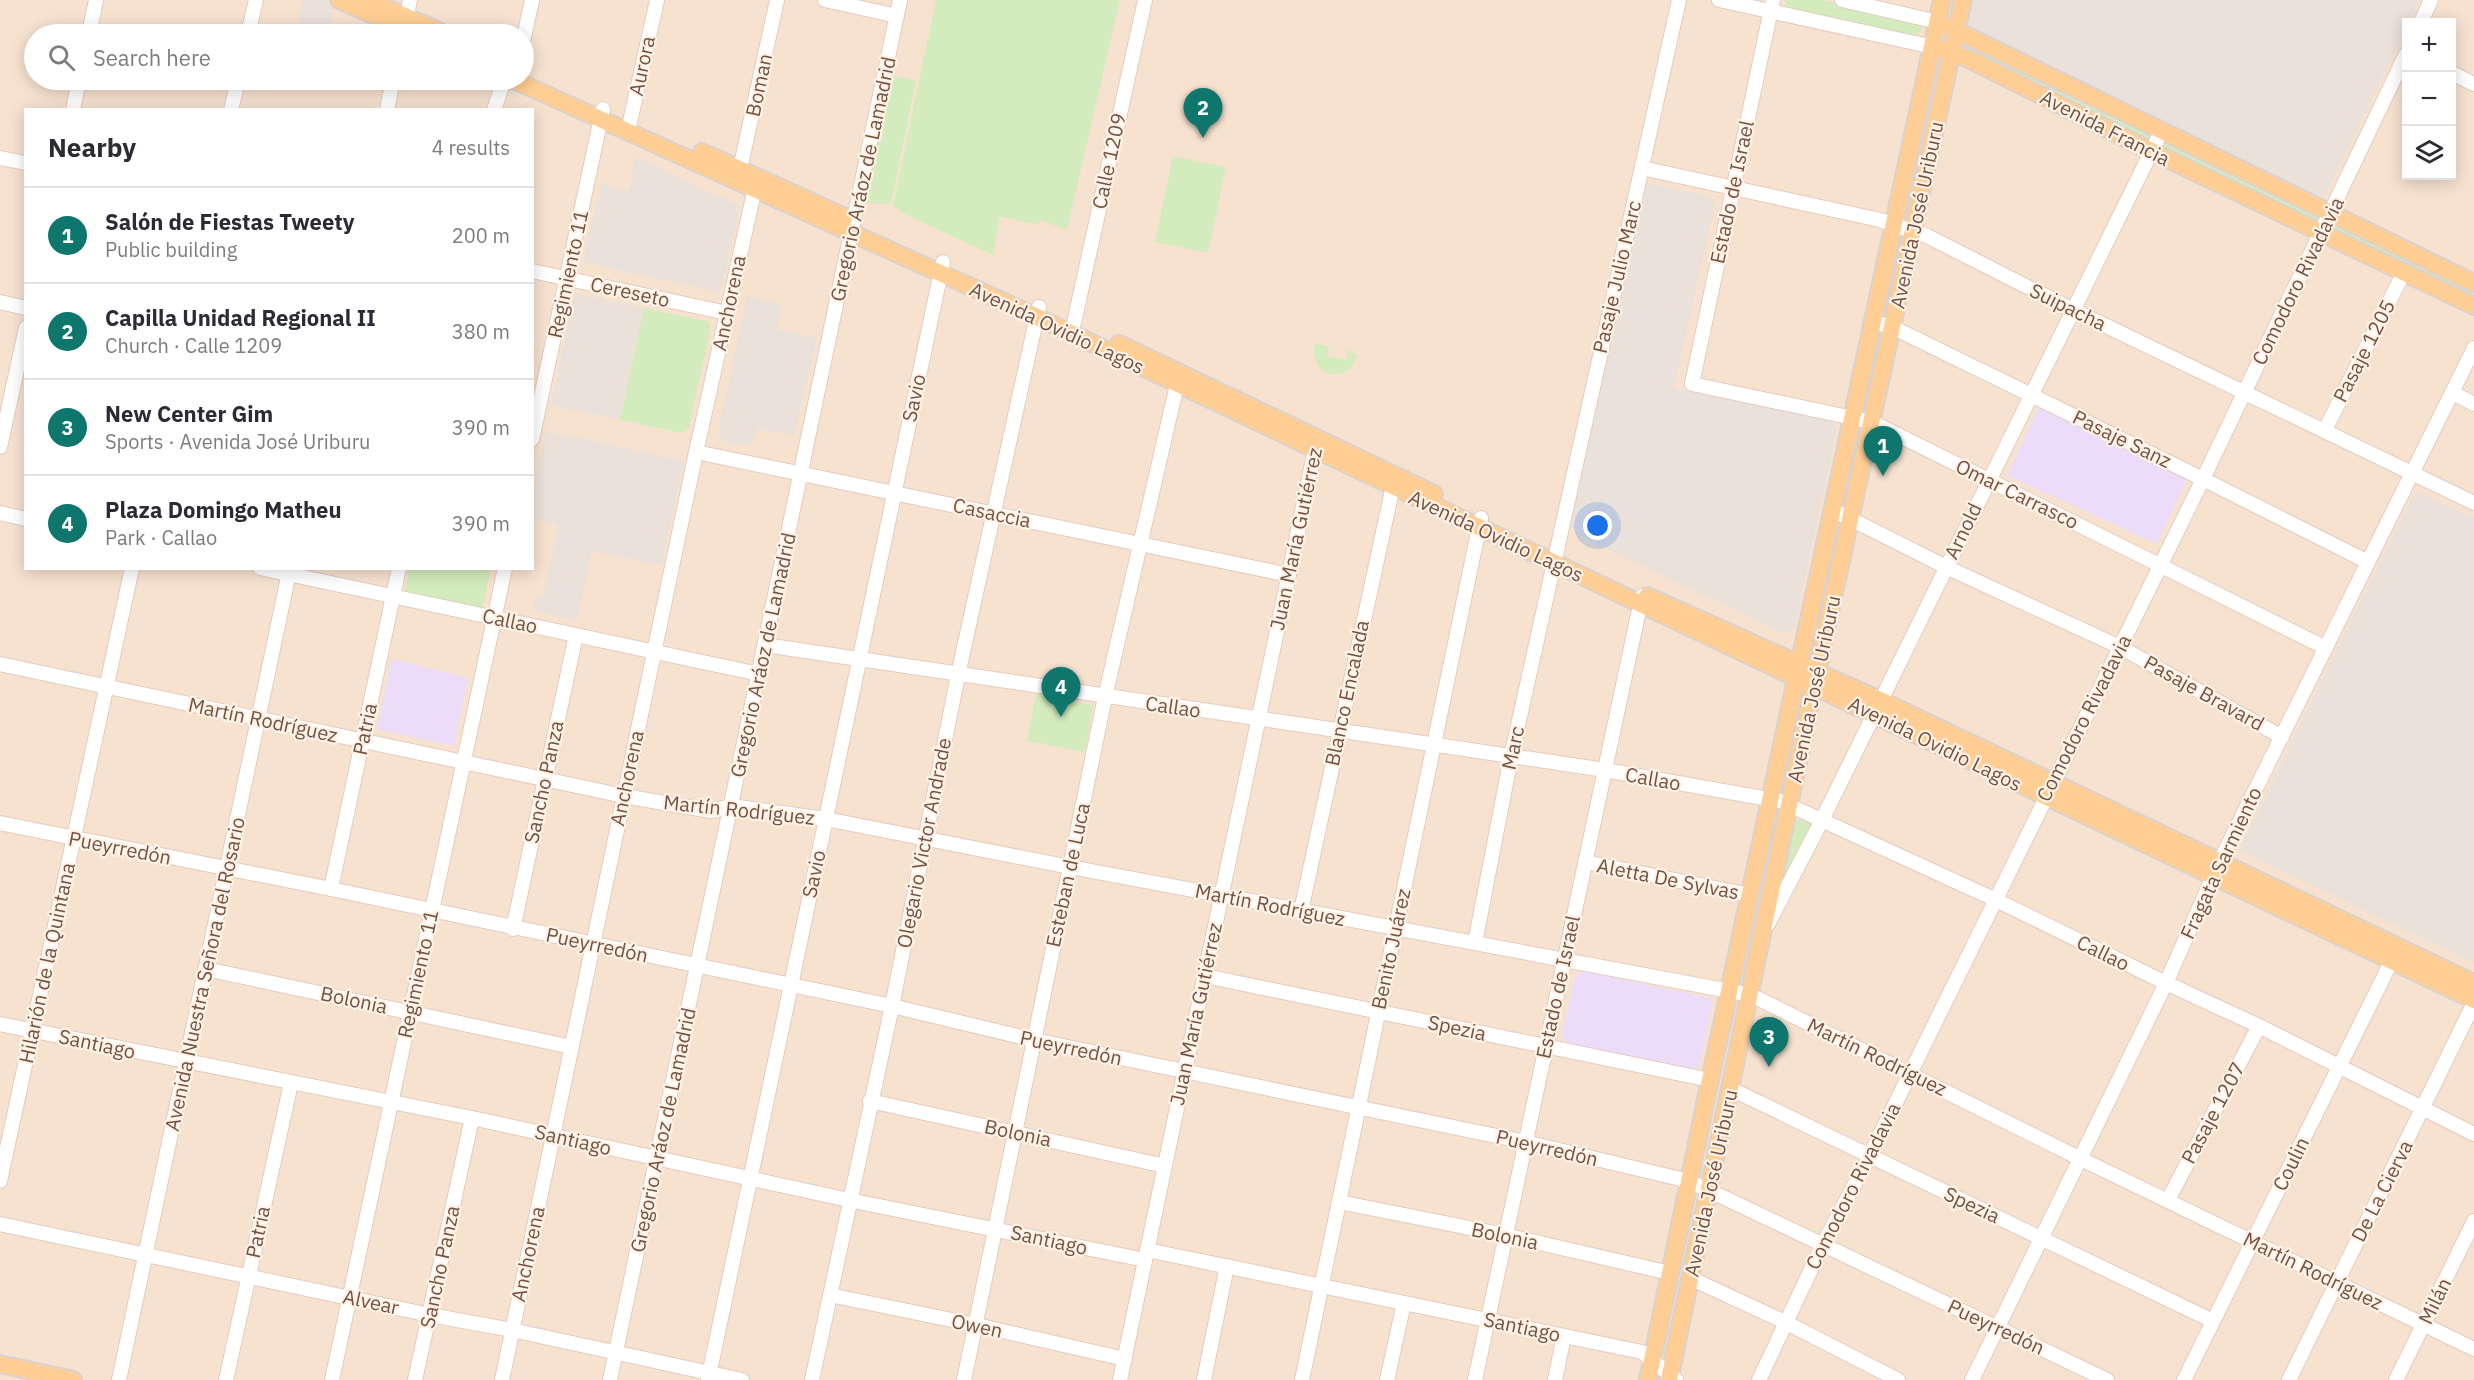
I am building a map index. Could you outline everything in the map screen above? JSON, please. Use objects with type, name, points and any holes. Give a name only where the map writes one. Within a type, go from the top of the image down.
[{"type":"main road","points":[[339,0],[408,23]]},
{"type":"main road","points":[[369,0],[408,23]]},
{"type":"main road","name":"Avenida José Uriburu","points":[[1648,1380],[1710,1080],[1942,0]]},
{"type":"main road","name":"Avenida José Uriburu","points":[[1672,1378],[1690,1278],[1815,679],[1963,0]]},
{"type":"main road","name":"Avenida Francia","points":[[1938,22],[2474,283]]},
{"type":"main road","name":"Avenida Francia","points":[[1932,47],[1952,53],[2474,306]]},
{"type":"main road","name":"Avenida Ovidio Lagos","points":[[534,77],[602,114]]},
{"type":"main road","name":"Avenida Ovidio Lagos","points":[[534,88],[602,114],[756,182],[1037,311],[1480,523],[1815,679],[2054,781],[2220,861],[2474,1001]]},
{"type":"main road","name":"Avenida Ovidio Lagos","points":[[629,126],[741,169],[756,182]]},
{"type":"main road","name":"Avenida Ovidio Lagos","points":[[1037,311],[1074,323],[1178,378]]},
{"type":"main road","name":"Avenida Ovidio Lagos","points":[[1877,707],[2045,797],[2213,877],[2394,955],[2474,983]]},
{"type":"main road","points":[[0,1364],[73,1380]]},
{"type":"street","points":[[91,24],[96,0]]},
{"type":"street","points":[[250,24],[256,0]]},
{"type":"street","points":[[527,24],[532,0]]},
{"type":"street","name":"Aurora","points":[[629,126],[657,0]]},
{"type":"street","name":"Boman","points":[[741,169],[777,0]]},
{"type":"street","points":[[825,0],[897,16]]},
{"type":"street","name":"Gregorio Aráoz de Lamadrid","points":[[610,1380],[900,0]]},
{"type":"street","name":"Calle 1209","points":[[1074,323],[1145,0]]},
{"type":"street","name":"Pasaje Julio Marc","points":[[1555,558],[1679,0]]},
{"type":"street","name":"Avenida Francia","points":[[1719,0],[1772,6],[1932,47]]},
{"type":"street","name":"Avenida Francia","points":[[1842,0],[1938,22]]},
{"type":"street","points":[[2423,18],[2431,0]]},
{"type":"street","name":"Estado de Israel","points":[[1692,384],[1772,6]]},
{"type":"street","name":"Comodoro Rivadavia","points":[[1759,1380],[1823,1244],[1910,1074],[1994,899],[2203,478],[2402,62]]},
{"type":"street","points":[[2456,75],[2474,84]]},
{"type":"street","points":[[73,108],[77,90]]},
{"type":"street","points":[[231,108],[236,90]]},
{"type":"street","points":[[387,108],[391,90]]},
{"type":"street","points":[[495,108],[501,90]]},
{"type":"street","name":"Regimiento 11","points":[[535,418],[602,114]]},
{"type":"street","name":"Arnold","points":[[1764,931],[1822,820],[2162,130]]},
{"type":"street","points":[[0,158],[24,163]]},
{"type":"street","name":"Suipacha","points":[[1642,168],[1894,225],[1928,236],[2073,310],[2474,502]]},
{"type":"street","name":"Anchorena","points":[[502,1380],[696,452],[756,182]]},
{"type":"street","name":"Savio","points":[[709,1377],[942,268]]},
{"type":"street","name":"Cereseto","points":[[534,271],[727,313]]},
{"type":"street","name":"Pasaje 1205","points":[[2325,430],[2404,272]]},
{"type":"street","points":[[0,302],[24,308]]},
{"type":"street","name":"Olegario Victor Andrade","points":[[812,1380],[892,1006],[958,675],[1037,311]]},
{"type":"street","name":"Pasaje Sanz","points":[[1873,322],[1892,327],[2203,478],[2368,562]]},
{"type":"street","points":[[0,447],[24,337]]},
{"type":"street","name":"Fragata Sarmiento","points":[[1972,1380],[2043,1239],[2166,983],[2220,861],[2414,474],[2474,348]]},
{"type":"street","name":"Esteban de Luca","points":[[964,1380],[1106,697],[1178,378]]},
{"type":"street","name":"Omar Carrasco","points":[[1692,384],[1872,422],[2326,648]]},
{"type":"street","points":[[2453,393],[2474,404]]},
{"type":"street","name":"Juan María Gutiérrez","points":[[1120,1380],[1316,444]]},
{"type":"street","name":"Casaccia","points":[[696,452],[1288,575]]},
{"type":"street","name":"Blanco Encalada","points":[[1301,911],[1394,481]]},
{"type":"street","name":"Pasaje Bravard","points":[[1833,510],[1946,567],[2120,646],[2282,737]]},
{"type":"street","points":[[0,513],[24,519]]},
{"type":"street","name":"Benito Juárez","points":[[1302,1380],[1480,523]]},
{"type":"street","name":"Marc","points":[[1475,943],[1511,757],[1555,558]]},
{"type":"street","name":"Hilarión de la Quintana","points":[[0,1181],[132,570]]},
{"type":"street","name":"Patria","points":[[331,889],[399,570]]},
{"type":"street","name":"Regimiento 11","points":[[332,1380],[505,570]]},
{"type":"street","name":"Callao","points":[[289,572],[393,597],[759,674]]},
{"type":"street","name":"Avenida Nuestra Señora del Rosario","points":[[119,1380],[289,572]]},
{"type":"street","name":"Estado de Israel","points":[[1475,1380],[1642,599]]},
{"type":"street","name":"Sancho Panza","points":[[513,929],[576,635]]},
{"type":"street","name":"Callao","points":[[765,645],[1605,770],[1771,798],[1790,804],[1994,899],[2259,1026],[2474,1134]]},
{"type":"street","name":"Martín Rodríguez","points":[[0,664],[624,796],[711,811],[731,806],[826,819],[1221,896],[1751,994],[2081,1159],[2474,1349]]},
{"type":"street","name":"Pueyrredón","points":[[0,824],[331,889],[513,929],[892,1006],[1034,1040],[1525,1142],[1689,1181],[2107,1380]]},
{"type":"street","name":"Aletta De Sylvas","points":[[1585,862],[1750,895]]},
{"type":"street","name":"Coulin","points":[[2184,1380],[2394,955]]},
{"type":"street","name":"Bolonia","points":[[206,969],[572,1047]]},
{"type":"street","name":"Spezia","points":[[1204,976],[1710,1080]]},
{"type":"street","name":"De La Cierva","points":[[2289,1380],[2424,1108],[2474,1001]]},
{"type":"street","name":"Santiago","points":[[0,1024],[472,1118],[849,1200],[996,1229],[1146,1255],[1227,1266],[1642,1352],[1672,1378]]},
{"type":"street","name":"Pasaje 1207","points":[[2168,1200],[2259,1026]]},
{"type":"street","name":"Patria","points":[[226,1380],[291,1083]]},
{"type":"street","name":"Spezia","points":[[1731,1089],[2213,1321]]},
{"type":"street","name":"Bolonia","points":[[870,1101],[1165,1166]]},
{"type":"street","name":"Sancho Panza","points":[[416,1380],[472,1118]]},
{"type":"street","name":"Bolonia","points":[[1339,1202],[1505,1235],[1670,1273]]},
{"type":"street","name":"Milán","points":[[2396,1380],[2474,1221]]},
{"type":"street","name":"Alvear","points":[[0,1224],[430,1315],[512,1330],[709,1377],[742,1380]]},
{"type":"street","points":[[1204,1380],[1227,1266]]},
{"type":"street","points":[[1690,1278],[1785,1322],[1898,1380]]},
{"type":"street","name":"Owen","points":[[830,1295],[1125,1359]]},
{"type":"street","points":[[1388,1380],[1404,1303]]},
{"type":"street","points":[[1555,1380],[1564,1336]]},
{"type":"shaded area","points":[[0,0],[2474,0],[2474,1380],[0,1380]]},
{"type":"shaded area","points":[[303,0],[324,0],[334,5],[330,24],[298,24]]},
{"type":"shaded area","points":[[1973,0],[2420,0],[2411,18],[2402,18],[2402,36],[2324,198],[1966,31]]},
{"type":"shaded area","points":[[635,157],[740,206],[720,292],[583,262],[601,184],[629,191]]},
{"type":"shaded area","points":[[1643,182],[1709,196],[1715,202],[1674,388],[1830,421],[1837,429],[1794,629],[1785,634],[1576,534],[1570,521]]},
{"type":"shaded area","points":[[575,293],[644,308],[620,420],[551,405]]},
{"type":"shaded area","points":[[747,296],[782,305],[776,329],[817,338],[794,435],[757,428],[752,446],[723,441],[718,433]]},
{"type":"shaded area","points":[[2040,405],[2189,474],[2157,544],[2007,475]]},
{"type":"shaded area","points":[[546,431],[684,461],[661,565],[592,551],[577,620],[533,611],[536,596],[543,597],[558,525],[534,519],[534,489]]},
{"type":"shaded area","points":[[2415,491],[2474,518],[2474,963],[2239,850]]},
{"type":"shaded area","points":[[392,659],[468,678],[454,746],[377,729]]},
{"type":"shaded area","points":[[1582,971],[1710,998],[1713,1002],[1699,1066],[1693,1070],[1569,1045],[1562,1035],[1575,976]]},
{"type":"green space","points":[[936,0],[1120,0],[1067,230],[1040,220],[1039,225],[1000,216],[993,255],[902,213],[893,205]]},
{"type":"green space","points":[[1784,0],[1822,0],[1917,21],[1922,26],[1921,31],[1915,35],[1793,9],[1785,4]]},
{"type":"green space","points":[[1957,30],[2474,283],[2474,306],[1952,53]]},
{"type":"green space","points":[[889,75],[916,81],[891,204],[866,203],[863,198]]},
{"type":"green space","points":[[1173,156],[1226,167],[1208,253],[1155,242]]},
{"type":"green space","points":[[644,308],[707,321],[711,327],[689,427],[682,433],[620,420]]},
{"type":"green space","points":[[1315,343],[1329,347],[1327,356],[1346,360],[1348,351],[1352,351],[1357,356],[1352,366],[1345,372],[1326,373],[1315,360]]},
{"type":"green space","points":[[409,570],[491,570],[482,610],[404,593]]},
{"type":"green space","points":[[1036,694],[1093,705],[1085,752],[1027,741]]},
{"type":"green space","points":[[1803,818],[1811,822],[1812,826],[1784,887],[1779,885],[1792,827],[1794,822]]},
{"type":"place","name":"Capilla Unidad Regional II","points":[[1203,138]]},
{"type":"place","name":"Salón de Fiestas Tweety","points":[[1883,476]]},
{"type":"place","name":"Plaza Domingo Matheu","points":[[1061,717]]},
{"type":"place","name":"New Center Gim","points":[[1769,1067]]}]
